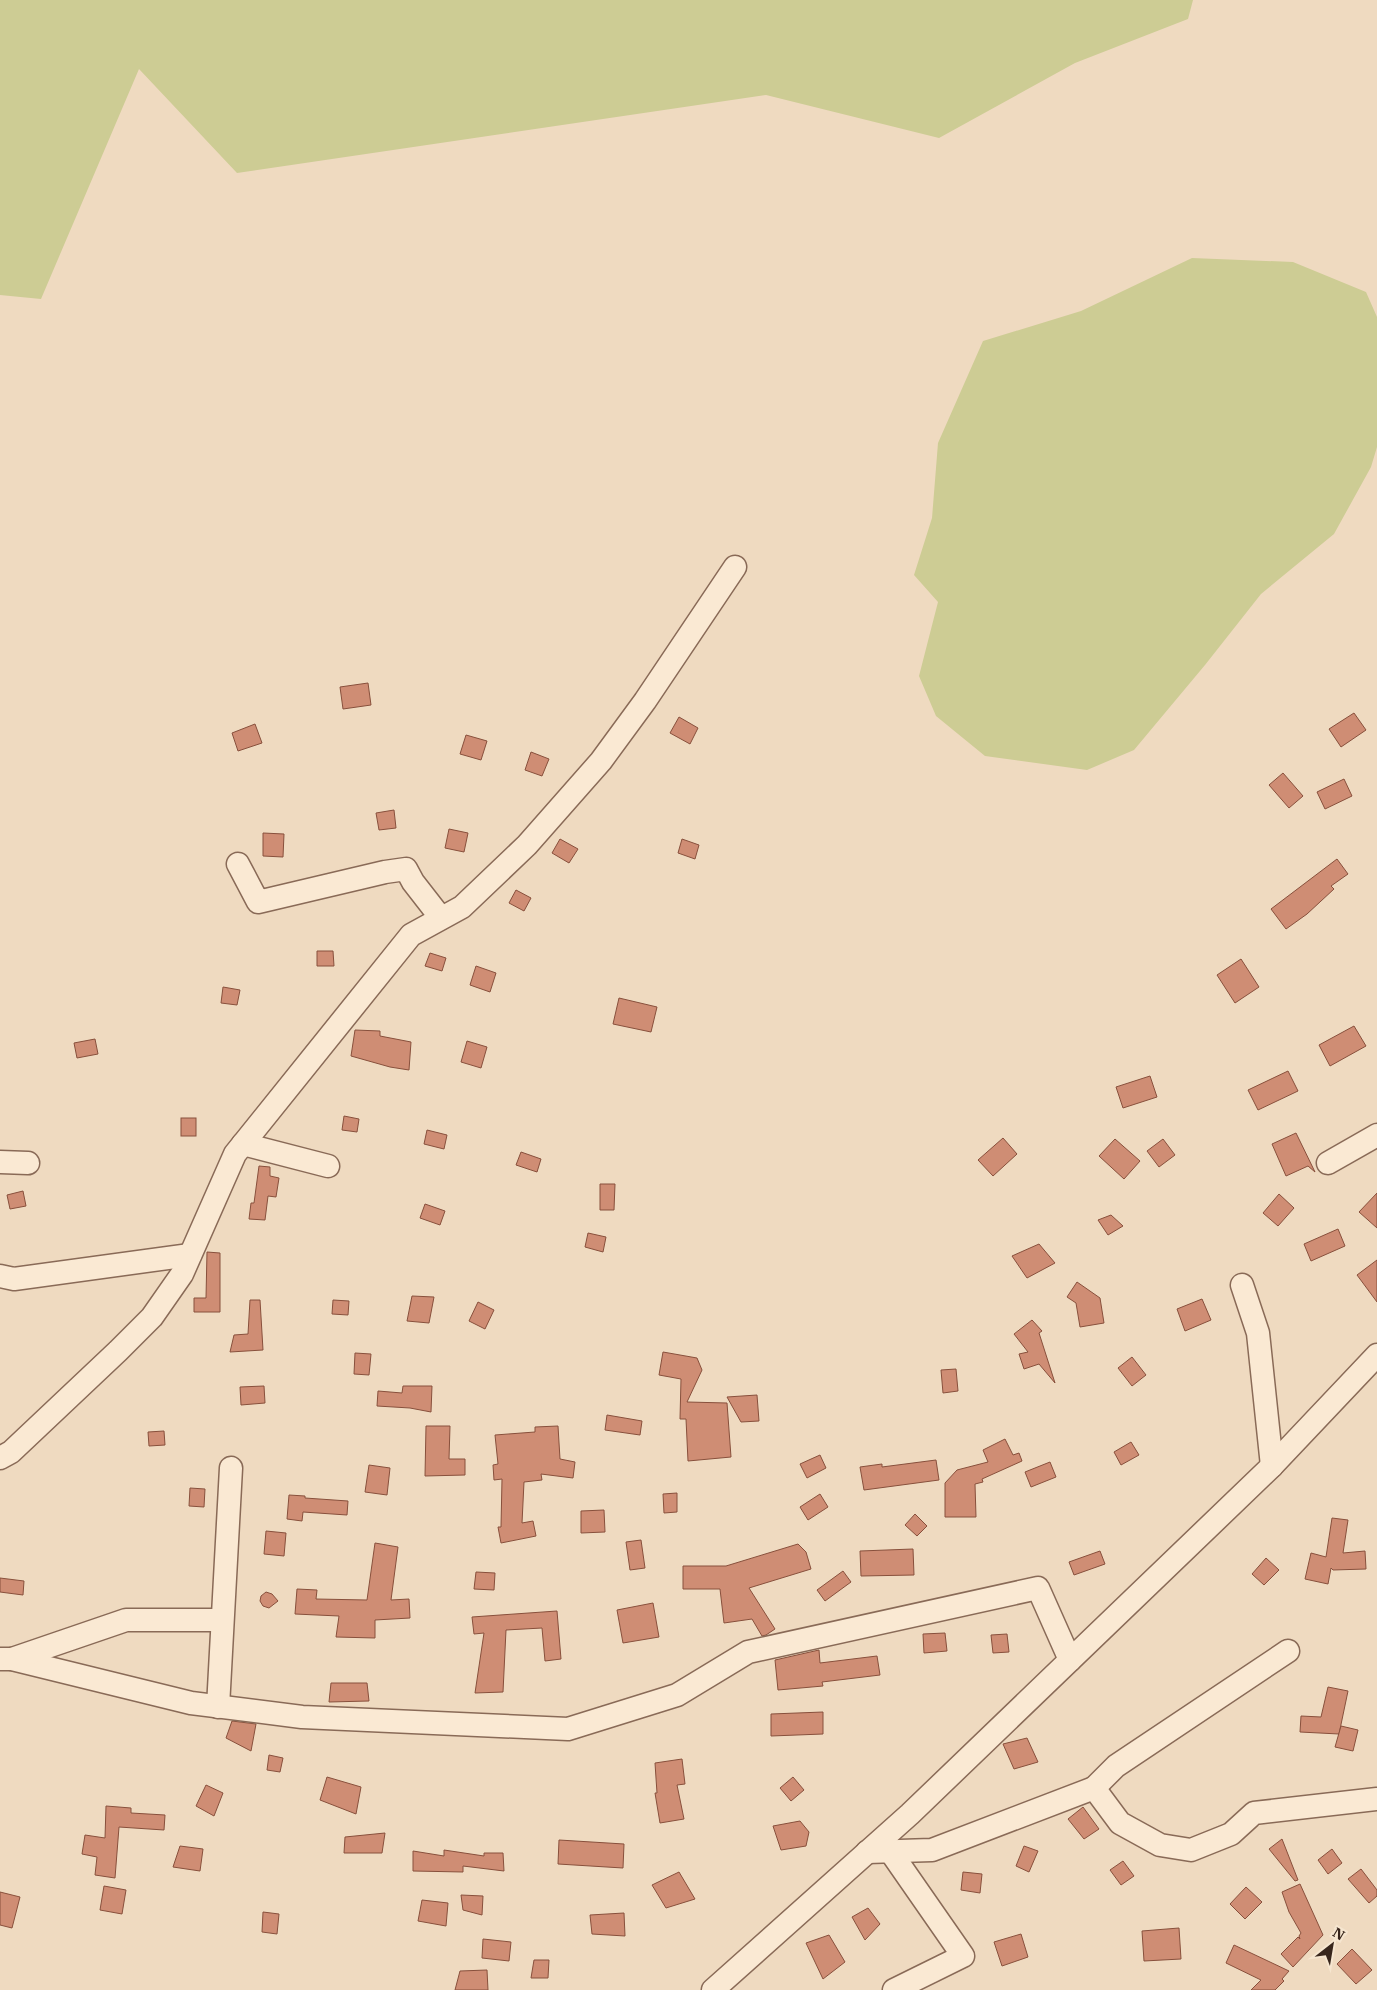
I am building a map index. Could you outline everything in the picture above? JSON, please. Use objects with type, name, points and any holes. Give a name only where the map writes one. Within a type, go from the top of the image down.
[{"type":"street","points":[[0,1458],[11,1452],[152,1317],[182,1274],[235,1154],[410,935],[462,907],[528,845],[601,761],[645,701],[735,567]]},
{"type":"street","points":[[238,864],[258,902],[385,872],[406,869],[413,882],[441,918]]},
{"type":"street","points":[[1328,1163],[1377,1135]]},
{"type":"street","points":[[243,1144],[328,1166]]},
{"type":"street","points":[[0,1162],[28,1163]]},
{"type":"street","points":[[0,1276],[14,1279],[190,1255]]},
{"type":"street","points":[[1242,1285],[1258,1333],[1272,1466]]},
{"type":"street","points":[[713,1990],[910,1814],[1272,1466],[1377,1355]]},
{"type":"street","points":[[218,1707],[231,1468]]},
{"type":"street","points":[[6,1659],[191,1703],[302,1718],[568,1729],[677,1695],[748,1652],[1038,1588],[1070,1660]]},
{"type":"street","points":[[6,1659],[126,1620],[222,1620]]},
{"type":"street","points":[[867,1852],[932,1850],[1094,1788],[1116,1766],[1288,1652]]},
{"type":"street","points":[[1094,1788],[1120,1823],[1160,1845],[1191,1850],[1231,1834],[1254,1813],[1377,1799]]},
{"type":"street","points":[[890,1851],[963,1956],[894,1990]]},
{"type":"shaded area","points":[[0,0],[1193,0],[1188,19],[1075,63],[939,138],[766,95],[237,173],[139,69],[41,299],[0,295]]},
{"type":"shaded area","points":[[1192,258],[1293,262],[1366,292],[1377,317],[1377,447],[1371,467],[1334,534],[1261,594],[1134,750],[1087,770],[985,756],[936,716],[919,676],[938,602],[914,575],[932,518],[938,443],[983,341],[1081,311]]},
{"type":"building","points":[[368,683],[371,705],[343,709],[340,687]]},
{"type":"building","points":[[1354,713],[1366,730],[1341,747],[1329,729]]},
{"type":"building","points":[[679,717],[698,728],[690,744],[670,733]]},
{"type":"building","points":[[255,724],[262,743],[238,751],[232,733]]},
{"type":"building","points":[[466,735],[487,741],[481,760],[460,754]]},
{"type":"building","points":[[531,752],[549,759],[542,776],[525,770]]},
{"type":"building","points":[[1283,773],[1303,796],[1289,808],[1269,785]]},
{"type":"building","points":[[1344,779],[1352,796],[1325,809],[1317,792]]},
{"type":"building","points":[[394,810],[396,828],[379,830],[376,813]]},
{"type":"building","points":[[449,829],[468,833],[464,852],[445,848]]},
{"type":"building","points":[[263,833],[284,834],[283,857],[263,856]]},
{"type":"building","points":[[560,839],[578,849],[569,863],[552,853]]},
{"type":"building","points":[[682,839],[699,845],[695,859],[678,853]]},
{"type":"building","points":[[1337,859],[1348,874],[1331,886],[1334,889],[1307,914],[1286,929],[1271,909]]},
{"type":"building","points":[[516,890],[531,898],[524,911],[509,903]]},
{"type":"building","points":[[317,951],[333,951],[334,966],[317,966]]},
{"type":"building","points":[[430,953],[446,958],[442,971],[425,966]]},
{"type":"building","points":[[1241,959],[1259,987],[1235,1003],[1217,975]]},
{"type":"building","points":[[476,966],[496,973],[490,992],[470,985]]},
{"type":"building","points":[[223,987],[240,990],[237,1005],[221,1003]]},
{"type":"building","points":[[619,998],[657,1007],[651,1032],[613,1024]]},
{"type":"building","points":[[1354,1026],[1366,1046],[1330,1066],[1319,1045]]},
{"type":"building","points":[[355,1030],[380,1031],[380,1036],[411,1042],[409,1070],[390,1067],[351,1056]]},
{"type":"building","points":[[95,1039],[98,1054],[77,1058],[74,1043]]},
{"type":"building","points":[[467,1041],[487,1047],[481,1068],[461,1062]]},
{"type":"building","points":[[1288,1071],[1298,1091],[1258,1110],[1248,1090]]},
{"type":"building","points":[[1150,1076],[1157,1097],[1123,1108],[1116,1087]]},
{"type":"building","points":[[344,1116],[359,1119],[357,1132],[342,1130]]},
{"type":"building","points":[[181,1118],[196,1118],[196,1136],[181,1136]]},
{"type":"building","points":[[427,1130],[447,1135],[444,1149],[424,1144]]},
{"type":"building","points":[[1296,1133],[1315,1172],[1308,1166],[1286,1176],[1272,1144]]},
{"type":"building","points":[[1003,1138],[1017,1154],[993,1176],[978,1160]]},
{"type":"building","points":[[1115,1139],[1140,1161],[1124,1179],[1099,1156]]},
{"type":"building","points":[[1163,1139],[1175,1155],[1159,1167],[1147,1151]]},
{"type":"building","points":[[521,1152],[541,1159],[537,1172],[516,1165]]},
{"type":"building","points":[[259,1166],[270,1167],[270,1176],[279,1178],[276,1197],[268,1196],[265,1220],[249,1219],[251,1203],[254,1203]]},
{"type":"building","points":[[600,1184],[615,1184],[614,1210],[600,1210]]},
{"type":"building","points":[[23,1191],[26,1206],[10,1209],[7,1195]]},
{"type":"building","points":[[1377,1193],[1377,1228],[1359,1212]]},
{"type":"building","points":[[1279,1194],[1294,1208],[1278,1226],[1263,1213]]},
{"type":"building","points":[[425,1204],[445,1211],[440,1225],[420,1218]]},
{"type":"building","points":[[1111,1215],[1123,1226],[1108,1235],[1098,1220]]},
{"type":"building","points":[[1338,1229],[1345,1246],[1311,1261],[1304,1244]]},
{"type":"building","points":[[588,1233],[606,1237],[603,1252],[585,1247]]},
{"type":"building","points":[[1039,1244],[1055,1263],[1027,1278],[1012,1256]]},
{"type":"building","points":[[207,1252],[220,1253],[220,1312],[194,1312],[194,1298],[206,1298]]},
{"type":"building","points":[[1377,1260],[1377,1302],[1357,1275]]},
{"type":"building","points":[[1077,1282],[1100,1298],[1104,1323],[1080,1327],[1076,1303],[1067,1297]]},
{"type":"building","points":[[412,1296],[434,1297],[429,1323],[407,1321]]},
{"type":"building","points":[[1202,1299],[1211,1320],[1185,1331],[1177,1309]]},
{"type":"building","points":[[250,1300],[260,1300],[263,1350],[230,1352],[234,1335],[248,1334]]},
{"type":"building","points":[[333,1300],[349,1301],[348,1315],[332,1314]]},
{"type":"building","points":[[478,1302],[494,1310],[485,1329],[469,1321]]},
{"type":"building","points":[[1032,1320],[1042,1331],[1039,1333],[1055,1383],[1039,1364],[1024,1369],[1019,1354],[1028,1352],[1014,1334]]},
{"type":"building","points":[[663,1352],[697,1358],[702,1370],[687,1402],[727,1403],[731,1457],[688,1461],[686,1419],[680,1419],[681,1379],[659,1375]]},
{"type":"building","points":[[355,1353],[371,1354],[369,1375],[354,1374]]},
{"type":"building","points":[[1132,1357],[1146,1375],[1132,1386],[1118,1368]]},
{"type":"building","points":[[956,1369],[958,1391],[943,1393],[941,1370]]},
{"type":"building","points":[[264,1386],[265,1403],[241,1405],[240,1387]]},
{"type":"building","points":[[403,1386],[432,1386],[431,1412],[410,1408],[377,1406],[378,1391],[402,1393]]},
{"type":"building","points":[[757,1395],[759,1421],[741,1422],[727,1397]]},
{"type":"building","points":[[607,1415],[642,1421],[640,1435],[605,1430]]},
{"type":"building","points":[[426,1426],[450,1426],[449,1459],[465,1459],[465,1475],[425,1476]]},
{"type":"building","points":[[558,1426],[560,1459],[575,1462],[573,1478],[541,1474],[542,1480],[524,1482],[522,1523],[533,1521],[536,1536],[501,1543],[498,1527],[501,1527],[502,1479],[494,1480],[493,1465],[498,1464],[495,1435],[535,1432],[535,1427]]},
{"type":"building","points":[[164,1431],[165,1445],[149,1446],[148,1432]]},
{"type":"building","points":[[1005,1439],[1013,1455],[1019,1453],[1022,1461],[982,1479],[983,1482],[975,1484],[976,1517],[945,1517],[945,1483],[957,1470],[988,1462],[983,1450]]},
{"type":"building","points":[[1131,1442],[1139,1455],[1121,1465],[1114,1452]]},
{"type":"building","points":[[820,1455],[826,1468],[807,1478],[800,1464]]},
{"type":"building","points":[[936,1460],[939,1480],[864,1490],[860,1467],[882,1464],[882,1467]]},
{"type":"building","points":[[1050,1462],[1056,1477],[1031,1487],[1025,1472]]},
{"type":"building","points":[[369,1465],[390,1468],[387,1495],[365,1492]]},
{"type":"building","points":[[190,1488],[205,1489],[204,1507],[189,1506]]},
{"type":"building","points":[[677,1493],[677,1512],[664,1513],[663,1494]]},
{"type":"building","points":[[820,1494],[828,1507],[808,1520],[800,1507]]},
{"type":"building","points":[[289,1495],[348,1501],[347,1515],[303,1512],[302,1521],[287,1519]]},
{"type":"building","points":[[604,1510],[605,1532],[581,1533],[581,1511]]},
{"type":"building","points":[[915,1514],[927,1526],[917,1536],[905,1525]]},
{"type":"building","points":[[1332,1518],[1348,1520],[1343,1553],[1365,1551],[1366,1569],[1333,1570],[1331,1568],[1328,1584],[1305,1579],[1311,1553],[1326,1557]]},
{"type":"building","points":[[266,1531],[286,1533],[284,1556],[264,1554]]},
{"type":"building","points":[[641,1540],[645,1568],[630,1570],[626,1542]]},
{"type":"building","points":[[375,1543],[398,1547],[391,1600],[409,1599],[410,1618],[375,1620],[375,1638],[336,1637],[339,1616],[295,1614],[297,1589],[317,1590],[316,1599],[367,1600]]},
{"type":"building","points":[[798,1544],[806,1552],[811,1569],[749,1588],[775,1629],[766,1635],[762,1636],[752,1619],[724,1623],[720,1589],[683,1589],[683,1566],[726,1566]]},
{"type":"building","points":[[913,1549],[914,1575],[861,1576],[860,1551]]},
{"type":"building","points":[[1100,1551],[1105,1564],[1074,1575],[1069,1562]]},
{"type":"building","points":[[1266,1558],[1279,1570],[1264,1585],[1252,1574]]},
{"type":"building","points":[[843,1571],[851,1582],[825,1601],[817,1590]]},
{"type":"building","points":[[476,1572],[495,1573],[494,1590],[474,1589]]},
{"type":"building","points":[[0,1578],[24,1581],[23,1595],[0,1592]]},
{"type":"building","points":[[266,1592],[272,1594],[278,1601],[269,1608],[263,1606],[260,1601],[261,1596]]},
{"type":"building","points":[[653,1603],[659,1637],[623,1643],[617,1610]]},
{"type":"building","points":[[557,1611],[561,1659],[545,1661],[542,1628],[506,1630],[503,1692],[475,1693],[484,1633],[474,1634],[472,1617]]},
{"type":"building","points":[[945,1633],[947,1651],[924,1653],[923,1634]]},
{"type":"building","points":[[1007,1634],[1009,1652],[993,1653],[991,1635]]},
{"type":"building","points":[[819,1650],[820,1663],[877,1656],[880,1675],[822,1682],[823,1686],[778,1690],[775,1660]]},
{"type":"building","points":[[331,1683],[367,1683],[369,1701],[329,1702]]},
{"type":"building","points":[[1328,1687],[1348,1691],[1339,1734],[1300,1732],[1301,1716],[1321,1717]]},
{"type":"building","points":[[823,1712],[823,1734],[771,1736],[771,1714]]},
{"type":"building","points":[[232,1721],[256,1724],[251,1751],[226,1738]]},
{"type":"building","points":[[1341,1726],[1358,1730],[1353,1751],[1335,1747]]},
{"type":"building","points":[[1027,1738],[1038,1762],[1014,1769],[1003,1744]]},
{"type":"building","points":[[269,1755],[283,1758],[280,1772],[267,1770]]},
{"type":"building","points":[[682,1759],[685,1784],[677,1785],[684,1819],[660,1823],[655,1793],[657,1793],[655,1763]]},
{"type":"building","points":[[327,1777],[361,1787],[356,1814],[320,1800]]},
{"type":"building","points":[[793,1777],[804,1790],[791,1801],[780,1788]]},
{"type":"building","points":[[206,1785],[223,1793],[214,1816],[196,1806]]},
{"type":"building","points":[[106,1806],[131,1808],[131,1813],[165,1815],[164,1830],[119,1827],[115,1878],[95,1875],[97,1857],[82,1854],[85,1835],[105,1838]]},
{"type":"building","points":[[1083,1807],[1099,1829],[1084,1839],[1068,1819]]},
{"type":"building","points":[[800,1821],[809,1832],[806,1846],[781,1850],[773,1826]]},
{"type":"building","points":[[385,1833],[382,1853],[344,1853],[345,1837]]},
{"type":"building","points":[[1282,1839],[1298,1880],[1295,1881],[1269,1849]]},
{"type":"building","points":[[559,1840],[624,1844],[623,1868],[558,1864]]},
{"type":"building","points":[[180,1846],[203,1849],[200,1871],[173,1867]]},
{"type":"building","points":[[1024,1846],[1038,1851],[1029,1872],[1016,1866]]},
{"type":"building","points":[[1332,1849],[1342,1863],[1328,1874],[1318,1860]]},
{"type":"building","points":[[444,1850],[484,1856],[484,1853],[503,1853],[504,1871],[463,1866],[463,1872],[413,1871],[413,1851],[444,1856]]},
{"type":"building","points":[[1123,1861],[1134,1876],[1121,1885],[1110,1870]]},
{"type":"building","points":[[1361,1869],[1377,1890],[1377,1896],[1369,1903],[1348,1879]]},
{"type":"building","points":[[679,1872],[695,1899],[666,1908],[652,1885]]},
{"type":"building","points":[[963,1872],[982,1874],[980,1893],[961,1890]]},
{"type":"building","points":[[1300,1884],[1323,1935],[1293,1967],[1281,1954],[1298,1937],[1300,1939],[1301,1933],[1289,1912],[1282,1892]]},
{"type":"building","points":[[104,1886],[126,1890],[122,1914],[100,1910]]},
{"type":"building","points":[[1246,1887],[1262,1902],[1245,1919],[1230,1904]]},
{"type":"building","points":[[0,1892],[20,1897],[12,1928],[0,1925]]},
{"type":"building","points":[[461,1895],[483,1896],[482,1915],[463,1910]]},
{"type":"building","points":[[422,1900],[448,1903],[446,1926],[418,1921]]},
{"type":"building","points":[[868,1908],[880,1924],[865,1940],[852,1917]]},
{"type":"building","points":[[263,1912],[279,1914],[277,1934],[262,1932]]},
{"type":"building","points":[[624,1913],[625,1936],[592,1934],[590,1915]]},
{"type":"building","points":[[1179,1928],[1181,1959],[1144,1961],[1142,1931]]},
{"type":"building","points":[[1021,1934],[1028,1957],[1002,1966],[994,1942]]},
{"type":"building","points":[[829,1935],[845,1962],[823,1979],[806,1943]]},
{"type":"building","points":[[483,1939],[511,1942],[509,1961],[482,1958]]},
{"type":"building","points":[[1234,1945],[1289,1971],[1282,1979],[1284,1981],[1275,1990],[1251,1990],[1261,1980],[1226,1963]]},
{"type":"building","points":[[1352,1949],[1372,1970],[1356,1984],[1337,1964]]},
{"type":"building","points":[[534,1960],[549,1960],[548,1978],[531,1978]]},
{"type":"building","points":[[487,1970],[488,1990],[455,1990],[460,1971]]}]
